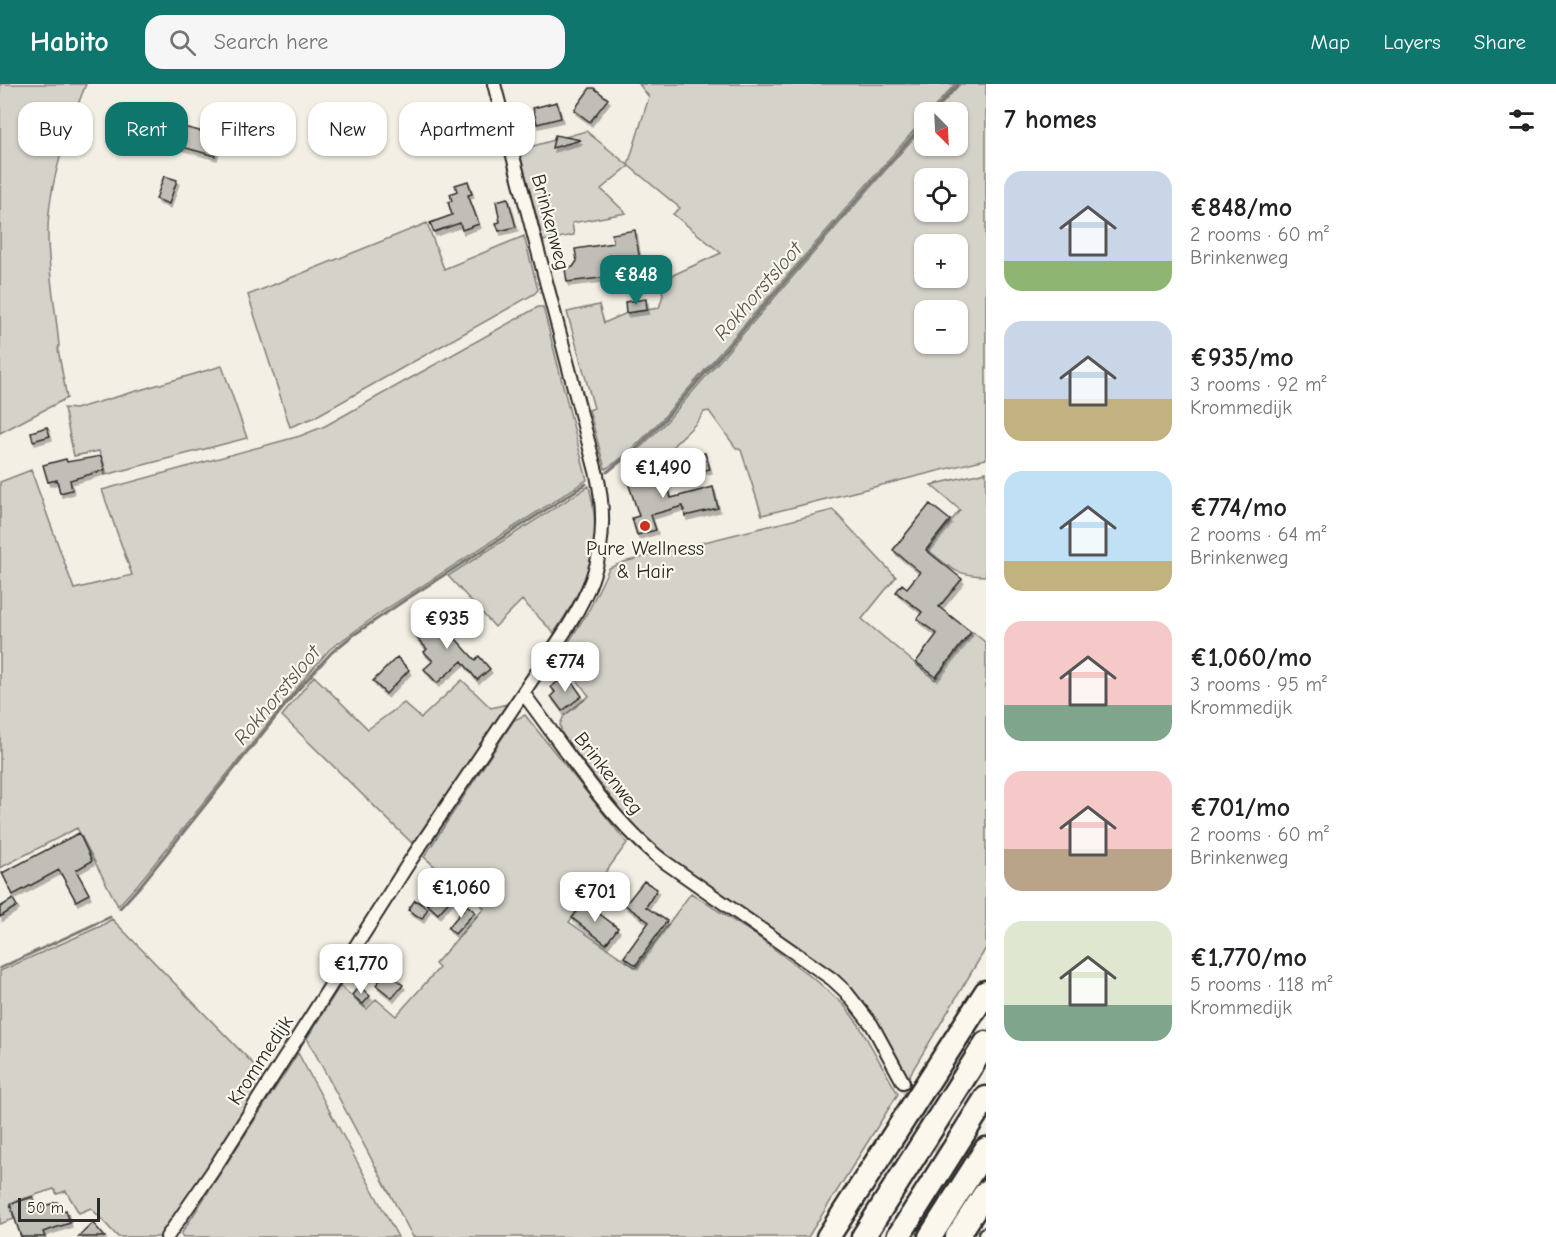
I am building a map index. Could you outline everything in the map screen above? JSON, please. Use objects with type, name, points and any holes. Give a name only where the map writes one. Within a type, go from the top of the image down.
[{"type":"highway","points":[[945,1054],[986,974]]},
{"type":"highway","points":[[828,1237],[986,992]]},
{"type":"highway","points":[[863,1237],[986,1043]]},
{"type":"highway","points":[[898,1237],[986,1098]]},
{"type":"highway","points":[[930,1237],[986,1149]]},
{"type":"highway","points":[[957,1237],[986,1192]]},
{"type":"street","name":"Brinkenweg","points":[[494,84],[597,475],[603,519],[601,550],[591,585],[573,618],[523,693],[612,811],[640,843],[816,966],[846,992],[872,1025],[903,1082]]},
{"type":"street","name":"Krommedijk","points":[[167,1237],[186,1212],[410,861],[523,693]]},
{"type":"shaded area","points":[[0,84],[86,84],[79,102],[18,102],[18,156],[61,156],[51,197],[48,236],[58,349],[67,398],[0,433]]},
{"type":"shaded area","points":[[639,84],[955,84],[939,102],[914,102],[914,130],[663,418],[643,439],[605,469],[589,410],[594,408],[567,312],[599,305],[604,323],[627,313],[659,308],[663,295],[660,281],[721,253],[673,214],[680,208],[629,166],[601,189],[626,213],[572,223],[574,235],[543,241],[521,156],[535,156],[535,145],[586,131],[628,165],[649,97]]},
{"type":"shaded area","points":[[960,84],[986,84],[986,459],[762,515],[741,450],[736,448],[709,411],[704,412],[694,426],[660,458],[644,468],[637,451],[667,421],[914,137],[914,156],[968,156],[968,102],[944,102]]},
{"type":"shaded area","points":[[427,223],[444,269],[524,236],[538,290],[313,418],[290,427],[248,295]]},
{"type":"shaded area","points":[[538,307],[543,307],[587,480],[380,613],[330,649],[118,906],[77,828],[0,868],[0,482],[31,470],[74,589],[132,575],[102,490],[300,436],[325,426]]},
{"type":"shaded area","points":[[222,366],[247,438],[105,475],[99,451],[74,456],[64,408],[75,409]]},
{"type":"shaded area","points":[[986,472],[986,576],[954,570],[928,550],[960,510],[931,485]]},
{"type":"shaded area","points":[[589,486],[595,528],[590,564],[576,598],[554,633],[522,600],[495,627],[448,576]]},
{"type":"shaded area","points":[[833,510],[896,577],[862,619],[935,680],[973,632],[986,643],[986,948],[908,1078],[819,963],[650,843],[562,735],[560,724],[564,716],[589,696],[560,656],[589,610],[609,568],[624,562]]},
{"type":"shaded area","points":[[314,676],[368,729],[404,703],[421,718],[462,680],[491,708],[507,704],[414,845],[282,716]]},
{"type":"shaded area","points":[[525,715],[627,843],[569,922],[636,968],[691,893],[757,936],[818,982],[844,1005],[859,1025],[898,1094],[808,1237],[413,1237],[307,1038],[340,986],[367,1009],[376,999],[396,1016],[439,968],[435,964],[484,908],[424,857],[514,720]]},
{"type":"shaded area","points":[[112,919],[266,1077],[183,1208],[162,1237],[118,1237],[91,1208],[79,1213],[66,1191],[57,1194],[54,1189],[10,1203],[14,1219],[0,1224],[0,971]]},
{"type":"shaded area","points":[[298,1053],[398,1237],[183,1237],[181,1234]]},
{"type":"building","points":[[590,88],[594,88],[608,99],[590,122],[574,110]]},
{"type":"building","points":[[557,102],[561,118],[537,124],[535,108]]},
{"type":"building","points":[[188,128],[200,131],[200,152],[188,149]]},
{"type":"building","points":[[555,135],[581,140],[552,148]]},
{"type":"building","points":[[164,176],[177,180],[169,204],[156,199]]},
{"type":"building","points":[[468,181],[472,194],[468,195],[479,224],[462,230],[460,223],[434,232],[430,223],[452,215],[448,202],[452,201],[450,194],[457,191],[455,185]]},
{"type":"building","points":[[508,198],[516,227],[499,231],[496,223],[500,222],[496,201]]},
{"type":"building","points":[[635,230],[641,267],[608,272],[609,277],[567,282],[565,269],[573,267],[577,261],[575,249],[613,243],[612,234]]},
{"type":"building","points":[[646,299],[647,310],[626,313],[625,302]]},
{"type":"building","points":[[47,427],[50,436],[33,441],[31,432]]},
{"type":"building","points":[[705,453],[710,469],[700,471],[696,455]]},
{"type":"building","points":[[674,454],[688,459],[675,465],[668,462]]},
{"type":"building","points":[[101,456],[105,470],[70,480],[72,490],[60,493],[57,480],[48,482],[43,465],[66,459],[67,462]]},
{"type":"building","points":[[662,467],[671,498],[713,487],[718,508],[685,516],[683,506],[651,515],[656,530],[637,535],[632,518],[639,516],[626,476]]},
{"type":"building","points":[[930,504],[950,520],[926,550],[962,579],[939,607],[971,632],[936,677],[916,662],[937,634],[917,619],[922,612],[896,592],[902,584],[907,588],[920,572],[893,550]]},
{"type":"building","points":[[446,609],[455,618],[445,627],[475,660],[479,656],[490,669],[477,680],[462,661],[437,683],[424,669],[433,661],[424,652],[427,649],[416,637]]},
{"type":"building","points":[[397,657],[409,670],[386,694],[373,681]]},
{"type":"building","points":[[567,675],[582,696],[562,711],[551,696],[555,692],[551,687]]},
{"type":"building","points":[[79,833],[92,861],[76,870],[89,894],[76,901],[59,870],[13,895],[2,873]]},
{"type":"building","points":[[644,881],[657,889],[646,907],[667,921],[636,965],[624,957],[649,922],[625,905]]},
{"type":"building","points":[[441,882],[455,895],[438,914],[427,904],[438,893],[435,890]]},
{"type":"building","points":[[13,899],[17,906],[0,917],[0,907]]},
{"type":"building","points":[[415,900],[428,908],[422,919],[408,910]]},
{"type":"building","points":[[584,902],[618,928],[606,944],[572,918]]},
{"type":"building","points":[[467,905],[475,912],[455,934],[448,928]]},
{"type":"building","points":[[370,953],[388,965],[381,975],[364,963]]},
{"type":"building","points":[[387,972],[403,985],[392,998],[376,985]]},
{"type":"building","points":[[359,986],[370,996],[363,1004],[352,995]]},
{"type":"building","points":[[33,1197],[36,1209],[57,1202],[60,1212],[66,1210],[70,1223],[43,1232],[45,1237],[21,1237],[10,1204]]},
{"type":"building","points":[[93,1223],[105,1237],[78,1237]]},
{"type":"waterway","name":"Rokhorstsloot","points":[[942,102],[958,84]]},
{"type":"waterway","name":"Rokhorstsloot","points":[[607,472],[636,449],[665,419],[914,134]]},
{"type":"waterway","name":"Rokhorstsloot","points":[[120,908],[295,693],[332,652],[405,600],[586,484]]},
{"type":"waterway","name":"Rokhorstsloot","points":[[0,968],[110,917]]},
{"type":"tunnel","points":[[903,1082],[963,1192]]},
{"type":"place","name":"Pure Wellness & Hair","points":[[645,526]]}]
